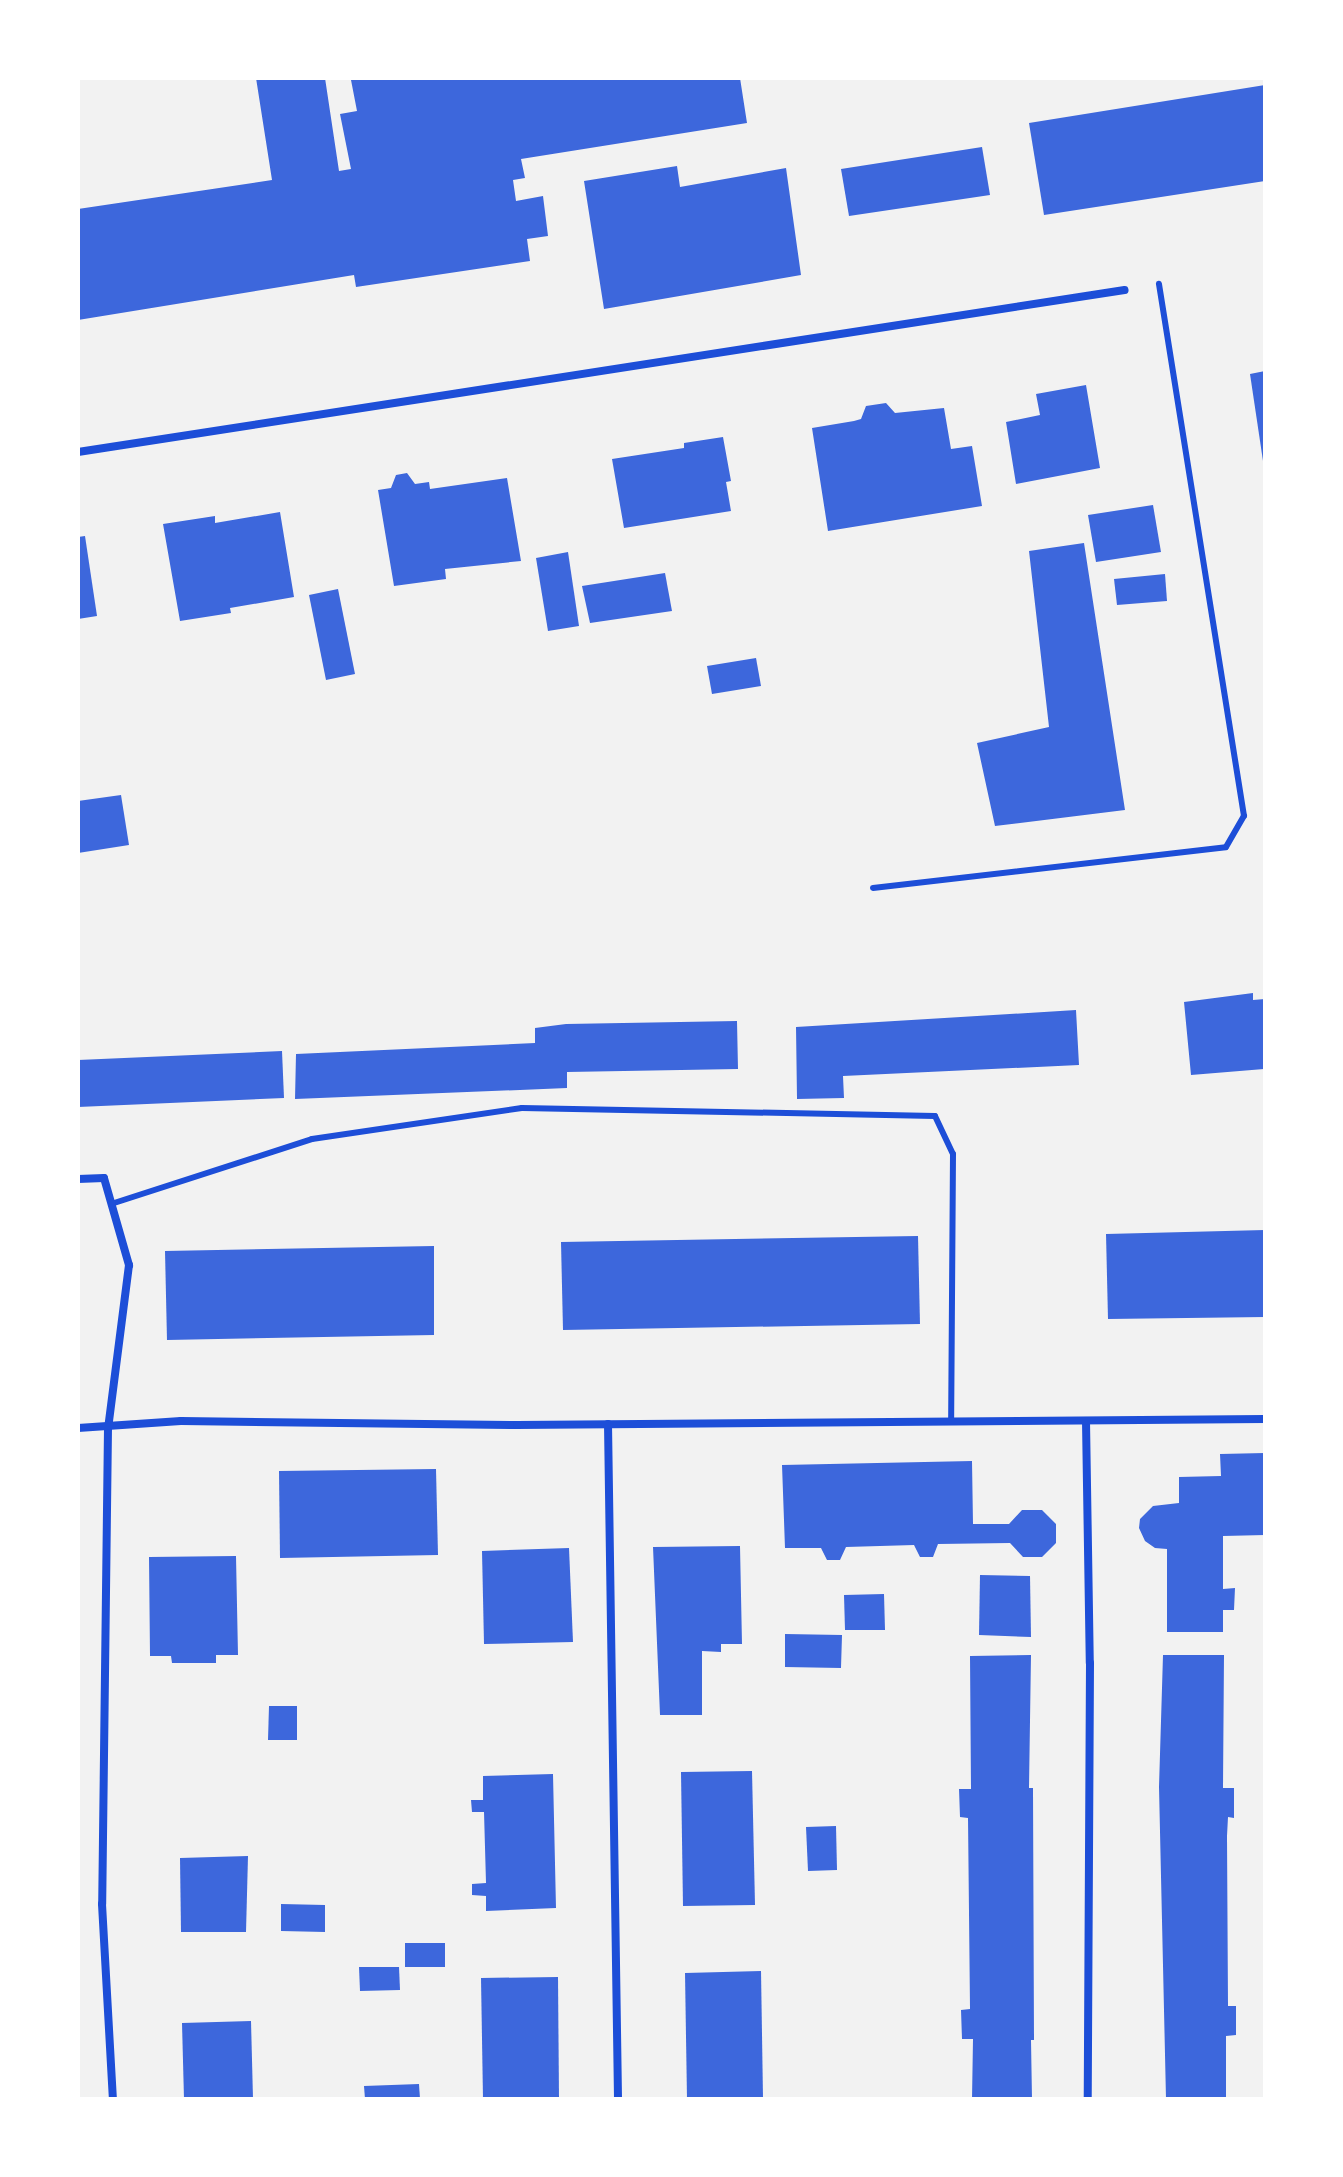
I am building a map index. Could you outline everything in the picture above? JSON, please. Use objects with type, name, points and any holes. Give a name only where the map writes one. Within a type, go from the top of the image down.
[{"type":"street","points":[[78,452],[1125,290]]},
{"type":"street","points":[[78,1179],[104,1178],[129,1265],[108,1428],[102,1904],[113,2099]]},
{"type":"street","points":[[78,1428],[181,1421],[608,1424],[1265,1419]]},
{"type":"street","points":[[1086,1421],[1090,1663],[1088,2099]]},
{"type":"street","points":[[608,1424],[618,2099]]},
{"type":"lane","points":[[873,888],[1226,847],[1244,816],[1159,284]]},
{"type":"lane","points":[[111,1204],[312,1139],[522,1108],[935,1116],[953,1154],[951,1422]]},
{"type":"building","points":[[256,78],[325,78],[339,171],[351,169],[340,114],[357,111],[351,80],[364,78],[740,78],[747,123],[521,159],[525,178],[513,180],[516,201],[543,196],[548,236],[527,239],[530,261],[356,287],[354,275],[78,320],[78,209],[272,180]]},
{"type":"building","points":[[1265,85],[1265,181],[1044,215],[1029,123]]},
{"type":"building","points":[[982,147],[990,195],[849,216],[841,169]]},
{"type":"building","points":[[677,166],[680,187],[786,168],[801,275],[604,309],[584,181]]},
{"type":"building","points":[[1265,371],[1265,461],[1263,461],[1250,374]]},
{"type":"building","points":[[1086,385],[1100,468],[1016,484],[1006,422],[1040,415],[1036,394]]},
{"type":"building","points":[[886,403],[895,413],[944,408],[951,449],[972,446],[982,506],[828,531],[812,428],[861,419],[866,406]]},
{"type":"building","points":[[723,437],[731,481],[726,482],[731,511],[624,528],[612,459],[684,448],[684,443]]},
{"type":"building","points":[[407,473],[415,484],[429,482],[430,489],[507,478],[521,561],[445,569],[446,579],[394,586],[378,490],[391,488],[396,475]]},
{"type":"building","points":[[1153,505],[1161,552],[1096,562],[1088,515]]},
{"type":"building","points":[[280,512],[294,597],[230,608],[231,613],[180,621],[163,524],[215,516],[215,523]]},
{"type":"building","points":[[85,536],[97,616],[78,619],[78,537]]},
{"type":"building","points":[[1084,543],[1125,810],[995,826],[977,743],[1049,727],[1029,551]]},
{"type":"building","points":[[568,552],[579,626],[548,631],[536,558]]},
{"type":"building","points":[[665,573],[672,611],[590,623],[582,586]]},
{"type":"building","points":[[1165,574],[1167,601],[1117,605],[1114,579]]},
{"type":"building","points":[[338,589],[355,674],[326,680],[309,595]]},
{"type":"building","points":[[756,658],[761,686],[712,694],[707,666]]},
{"type":"building","points":[[121,795],[129,845],[78,853],[78,801]]},
{"type":"building","points":[[1253,993],[1253,1000],[1265,999],[1264,1069],[1191,1075],[1184,1002]]},
{"type":"building","points":[[1076,1010],[1079,1065],[843,1076],[844,1098],[797,1099],[796,1027]]},
{"type":"building","points":[[737,1021],[738,1069],[567,1072],[567,1088],[295,1099],[296,1054],[535,1043],[535,1028],[566,1024]]},
{"type":"building","points":[[282,1051],[284,1098],[78,1107],[78,1060]]},
{"type":"building","points":[[1265,1230],[1265,1317],[1108,1319],[1106,1234]]},
{"type":"building","points":[[918,1236],[920,1324],[563,1330],[561,1242]]},
{"type":"building","points":[[434,1246],[434,1335],[167,1340],[165,1251]]},
{"type":"building","points":[[1265,1453],[1265,1535],[1223,1536],[1223,1589],[1235,1588],[1234,1610],[1223,1610],[1223,1632],[1167,1632],[1167,1549],[1155,1548],[1145,1541],[1139,1528],[1140,1519],[1153,1506],[1179,1503],[1179,1477],[1221,1476],[1220,1454]]},
{"type":"building","points":[[972,1461],[973,1524],[1009,1524],[1022,1510],[1042,1510],[1056,1524],[1056,1543],[1042,1557],[1023,1557],[1010,1543],[938,1544],[933,1557],[920,1557],[914,1545],[846,1547],[840,1560],[827,1560],[821,1548],[785,1548],[782,1465]]},
{"type":"building","points":[[436,1469],[438,1555],[280,1558],[279,1471]]},
{"type":"building","points":[[740,1546],[742,1644],[721,1644],[721,1652],[702,1651],[702,1715],[660,1715],[653,1547]]},
{"type":"building","points":[[569,1548],[573,1642],[484,1644],[482,1551]]},
{"type":"building","points":[[236,1556],[238,1655],[216,1655],[216,1663],[172,1663],[171,1656],[150,1656],[149,1557]]},
{"type":"building","points":[[980,1575],[1030,1576],[1031,1637],[979,1635]]},
{"type":"building","points":[[884,1594],[885,1630],[845,1630],[844,1595]]},
{"type":"building","points":[[785,1634],[842,1635],[841,1668],[785,1667]]},
{"type":"building","points":[[1031,1655],[1032,2099],[972,2099],[973,2039],[962,2039],[961,2010],[970,2009],[968,1818],[960,1817],[959,1789],[971,1789],[970,1656]]},
{"type":"building","points":[[1163,1655],[1224,1655],[1223,1788],[1234,1788],[1234,1818],[1228,1817],[1227,1836],[1228,2006],[1236,2006],[1236,2035],[1226,2036],[1226,2099],[1166,2099],[1159,1787]]},
{"type":"building","points":[[269,1706],[297,1706],[297,1740],[268,1740]]},
{"type":"building","points":[[752,1771],[755,1905],[683,1906],[681,1772]]},
{"type":"building","points":[[553,1774],[556,1908],[486,1911],[486,1896],[472,1895],[472,1884],[486,1883],[484,1812],[472,1812],[471,1800],[483,1800],[483,1776]]},
{"type":"building","points":[[836,1826],[837,1870],[808,1871],[806,1827]]},
{"type":"building","points":[[248,1856],[246,1932],[181,1932],[180,1858]]},
{"type":"building","points":[[281,1904],[325,1905],[325,1932],[281,1931]]},
{"type":"building","points":[[405,1943],[445,1943],[445,1967],[405,1967]]},
{"type":"building","points":[[359,1967],[399,1967],[400,1990],[360,1991]]},
{"type":"building","points":[[761,1971],[763,2099],[687,2099],[685,1973]]},
{"type":"building","points":[[558,1977],[559,2099],[483,2099],[481,1978]]},
{"type":"building","points":[[251,2021],[253,2099],[184,2099],[182,2023]]},
{"type":"building","points":[[419,2084],[420,2099],[365,2099],[364,2086]]}]
